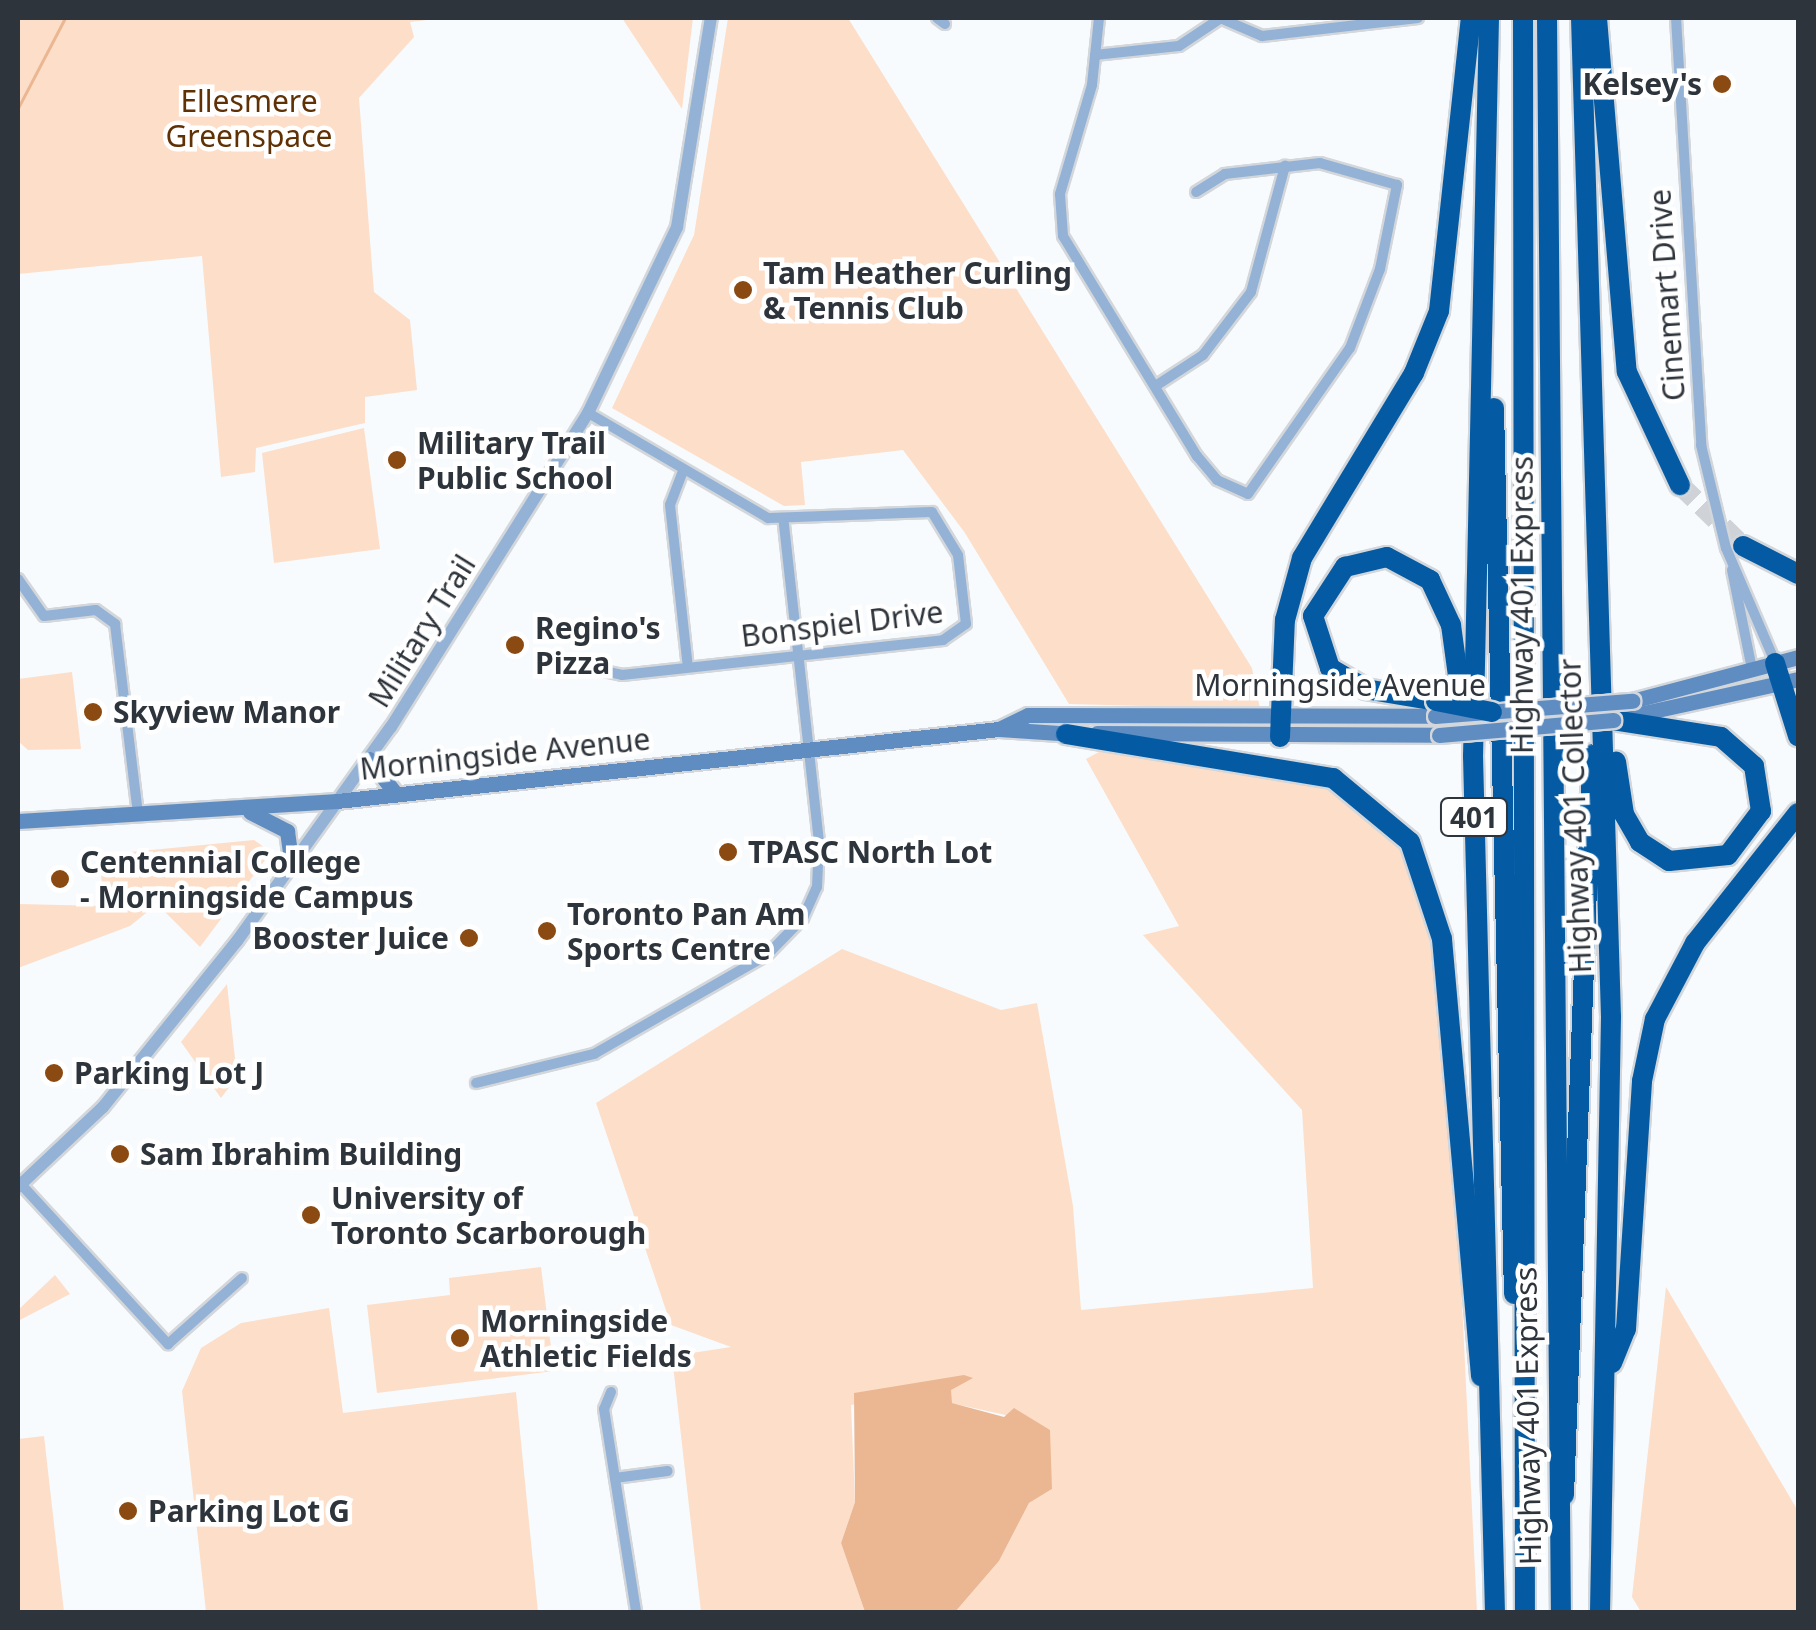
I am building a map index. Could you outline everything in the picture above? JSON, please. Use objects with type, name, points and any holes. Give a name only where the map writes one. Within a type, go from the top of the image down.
[{"type":"highway","points":[[1280,728],[1285,620],[1302,558],[1414,373],[1439,311],[1471,18]]},
{"type":"highway","name":"401","points":[[1489,18],[1473,756],[1495,1612]]},
{"type":"highway","name":"Highway 401 Express","points":[[1522,18],[1530,1040],[1525,1612]]},
{"type":"highway","name":"Highway 401 Express","points":[[1547,18],[1561,1612]]},
{"type":"highway","name":"Highway 401 Collector","points":[[1581,18],[1624,715],[1600,1612]]},
{"type":"highway","points":[[1597,18],[1627,372],[1680,485]]},
{"type":"highway","points":[[1488,187],[1523,1548]]},
{"type":"highway","points":[[1738,555],[1798,574]]},
{"type":"highway","points":[[1473,756],[1444,599],[1410,564],[1370,558],[1344,567],[1312,616],[1330,668],[1366,689],[1436,709],[1492,712]]},
{"type":"highway","points":[[1775,663],[1790,681],[1798,736]]},
{"type":"highway","points":[[1561,1506],[1571,1468],[1592,744],[1624,715]]},
{"type":"highway","points":[[1624,715],[1721,737],[1754,766],[1762,811],[1728,855],[1670,861],[1640,842],[1624,814],[1624,715]]},
{"type":"highway","points":[[1066,734],[1332,778],[1410,842],[1442,939],[1491,1448]]},
{"type":"highway","points":[[1606,1378],[1626,1329],[1642,1081],[1655,1019],[1695,943],[1798,813]]},
{"type":"main road","name":"Morningside Avenue","points":[[1492,712],[1624,715],[1798,657]]},
{"type":"main road","name":"Morningside Avenue","points":[[18,821],[138,819],[242,810],[999,729],[1066,734],[1280,728],[1438,735],[1624,715],[1790,681]]},
{"type":"main road","name":"Morningside Avenue","points":[[999,729],[1028,716],[1129,710],[1280,728],[1436,709]]},
{"type":"main road","points":[[369,759],[395,792]]},
{"type":"main road","points":[[242,810],[286,831],[292,866]]},
{"type":"street","name":"Military Trail","points":[[19,1184],[127,1078],[292,866],[369,759],[588,413],[677,227],[711,18]]},
{"type":"street","points":[[1099,18],[1060,225],[1204,466],[1248,494],[1350,348],[1397,192],[1390,177],[1360,170],[1285,166],[1221,175],[1196,192]]},
{"type":"street","points":[[1095,55],[1179,46],[1221,18],[1262,36],[1418,18]]},
{"type":"street","name":"Cinemart Drive","points":[[1676,18],[1701,445],[1775,663]]},
{"type":"street","points":[[1157,385],[1203,356],[1251,292],[1285,166]]},
{"type":"street","points":[[476,1083],[594,1054],[790,936],[818,887],[784,522],[684,471],[588,413]]},
{"type":"street","points":[[684,471],[670,505],[688,668]]},
{"type":"street","name":"Bonspiel Drive","points":[[585,667],[622,675],[954,638],[964,629],[964,599],[955,548],[925,508],[784,522]]},
{"type":"street","name":"Cinemart Drive","points":[[1738,555],[1752,670]]},
{"type":"street","points":[[18,579],[44,616],[96,610],[115,624],[138,819]]},
{"type":"street","points":[[19,1184],[168,1344],[242,1278]]},
{"type":"street","points":[[610,1392],[604,1409],[636,1612]]},
{"type":"street","points":[[615,1478],[668,1470]]},
{"type":"green space","name":"Ellesmere Greenspace","points":[[18,18],[444,18],[410,22],[414,37],[359,98],[374,292],[410,320],[417,390],[365,397],[365,423],[256,448],[255,472],[221,477],[202,256],[18,274]]},
{"type":"green space","points":[[622,18],[693,18],[682,109]]},
{"type":"green space","points":[[728,18],[848,18],[1252,668],[1260,709],[1069,704],[965,533],[903,450],[801,462],[805,505],[784,506],[612,408],[694,235]]},
{"type":"green space","points":[[364,428],[380,549],[274,563],[262,453]]},
{"type":"green space","points":[[72,672],[81,749],[28,750],[18,741],[18,679]]},
{"type":"green space","points":[[1108,747],[1334,788],[1389,830],[1424,890],[1455,1158],[1477,1612],[955,1612],[999,1561],[1029,1503],[1052,1489],[1028,1420],[951,1403],[951,1390],[851,1405],[855,1502],[841,1543],[865,1612],[701,1612],[672,1356],[731,1347],[671,1325],[596,1103],[842,949],[1001,1010],[1037,1003],[1073,1206],[1081,1310],[1313,1288],[1302,1110],[1143,935],[1179,926],[1086,759]]},
{"type":"green space","points":[[254,840],[271,852],[200,947],[157,904],[130,926],[18,968],[18,904],[103,906],[100,855]]},
{"type":"green space","points":[[227,984],[237,1077],[221,1098],[181,1042]]},
{"type":"green space","name":"Morningside Athletic Fields","points":[[541,1267],[554,1371],[377,1393],[367,1305],[450,1295],[449,1278]]},
{"type":"green space","points":[[55,1275],[70,1294],[18,1321],[18,1310]]},
{"type":"green space","points":[[1666,1287],[1798,1511],[1798,1612],[1641,1612],[1632,1597]]},
{"type":"green space","points":[[329,1308],[343,1413],[516,1392],[538,1612],[206,1612],[182,1391],[201,1348],[241,1323]]},
{"type":"green space","points":[[44,1436],[64,1612],[18,1612],[18,1439]]},
{"type":"shaded area","points":[[964,1375],[973,1378],[951,1390],[952,1403],[1004,1417],[1014,1408],[1050,1430],[1052,1489],[1029,1503],[999,1561],[955,1612],[865,1612],[841,1543],[855,1502],[854,1393]]},
{"type":"waterway","points":[[18,108],[65,18]]},
{"type":"tunnel","points":[[1680,485],[1743,546]]},
{"type":"place","name":"Kelsey's","points":[[1722,84]]},
{"type":"place","name":"Tam Heather Curling & Tennis Club","points":[[743,290]]},
{"type":"place","name":"Military Trail Public School","points":[[397,460]]},
{"type":"place","name":"Regino's Pizza","points":[[515,645]]},
{"type":"place","name":"Skyview Manor","points":[[93,712]]},
{"type":"place","name":"TPASC North Lot","points":[[728,852]]},
{"type":"place","name":"Centennial College - Morningside Campus","points":[[60,879]]},
{"type":"place","name":"Toronto Pan Am Sports Centre","points":[[547,931]]},
{"type":"place","name":"Booster Juice","points":[[469,938]]},
{"type":"place","name":"Parking Lot J","points":[[54,1073]]},
{"type":"place","name":"Sam Ibrahim Building","points":[[120,1154]]},
{"type":"place","name":"University of Toronto Scarborough","points":[[311,1215]]},
{"type":"place","name":"Morningside Athletic Fields","points":[[460,1338]]},
{"type":"place","name":"Parking Lot G","points":[[128,1511]]}]
